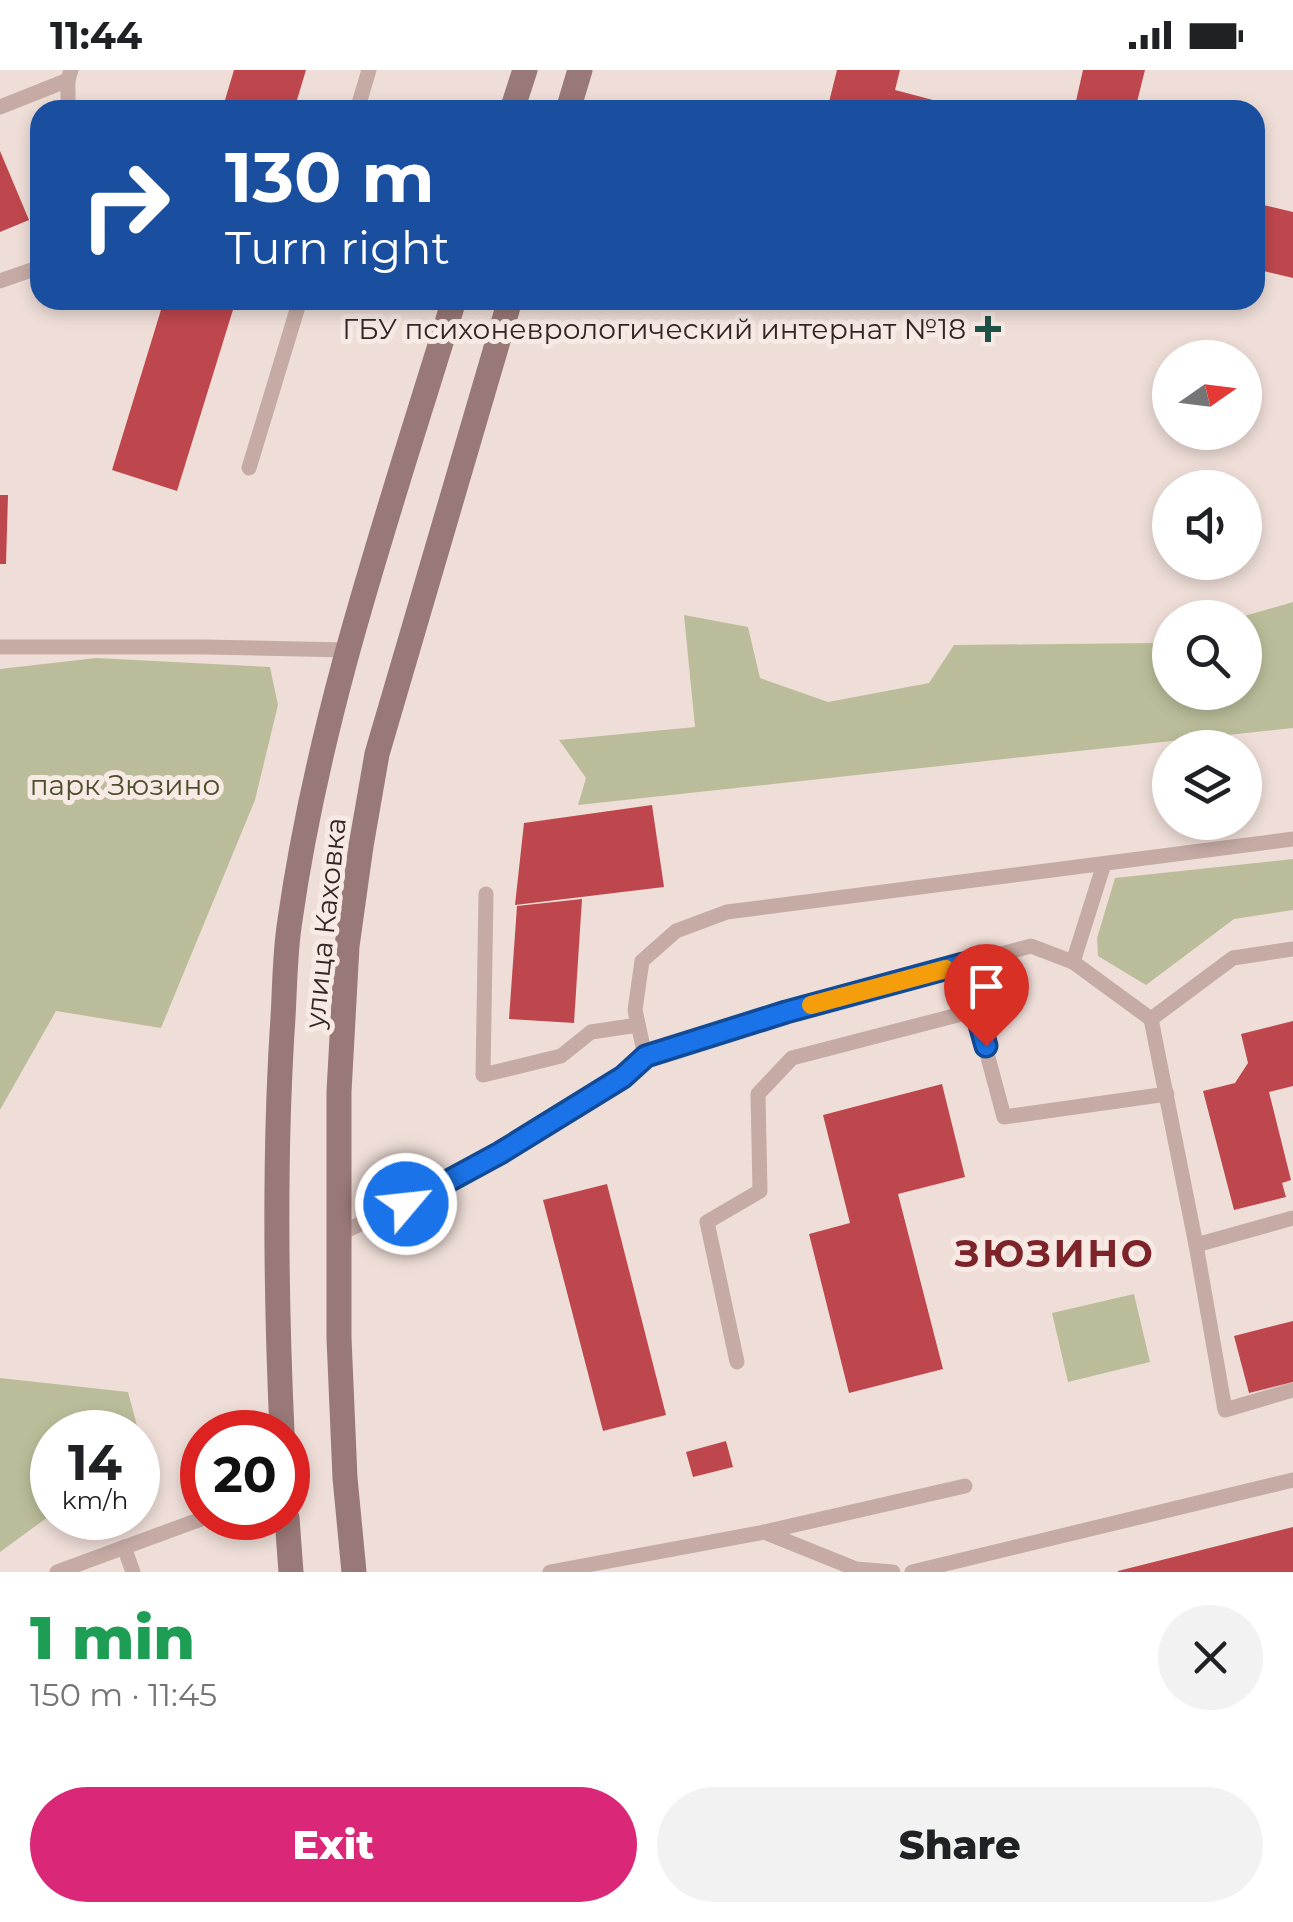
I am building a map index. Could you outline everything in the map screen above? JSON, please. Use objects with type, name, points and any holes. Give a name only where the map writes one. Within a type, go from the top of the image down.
[{"type":"main road","points":[[515,100],[524,70]]},
{"type":"main road","points":[[571,100],[580,70]]},
{"type":"main road","name":"улица Каховка","points":[[281,1410],[277,1113],[289,922],[319,760],[347,650],[451,310]]},
{"type":"main road","name":"улица Каховка","points":[[354,1572],[339,1338],[339,1092],[347,946],[377,754],[507,310]]},
{"type":"main road","points":[[288,1540],[290,1572]]},
{"type":"lane","points":[[359,100],[368,70]]},
{"type":"lane","points":[[0,107],[69,75],[68,100]]},
{"type":"lane","points":[[0,282],[30,270]]},
{"type":"lane","points":[[249,468],[297,310]]},
{"type":"lane","points":[[0,648],[347,650]]},
{"type":"lane","points":[[646,1056],[635,1010],[642,961],[676,931],[727,912],[1293,840]]},
{"type":"lane","points":[[1073,962],[1104,864]]},
{"type":"lane","points":[[486,894],[482,1075],[562,1056],[591,1032],[638,1026]]},
{"type":"lane","points":[[339,1234],[410,1202],[500,1153],[623,1077],[646,1056],[786,1012],[1031,946],[1073,962],[1151,1018],[1224,1410],[1293,1390]]},
{"type":"lane","points":[[1151,1018],[1233,958],[1293,948]]},
{"type":"lane","points":[[963,964],[1004,1117],[1167,1094]]},
{"type":"lane","points":[[737,1362],[707,1222],[760,1191],[758,1094],[792,1058],[977,1010]]},
{"type":"lane","points":[[1196,1245],[1293,1218]]},
{"type":"lane","points":[[912,1572],[1293,1480]]},
{"type":"lane","points":[[550,1572],[764,1532],[966,1486]]},
{"type":"lane","points":[[57,1572],[180,1527]]},
{"type":"lane","points":[[764,1532],[856,1569],[894,1572]]},
{"type":"lane","points":[[124,1547],[133,1572]]},
{"type":"green space","points":[[1293,602],[1293,728],[1152,730],[1152,743],[578,805],[586,778],[559,740],[695,727],[684,615],[748,627],[760,678],[828,702],[929,683],[954,645],[1152,643],[1152,710],[1262,710],[1262,611]]},
{"type":"green space","name":"парк Зюзино","points":[[96,658],[270,667],[278,705],[255,800],[161,1028],[56,1011],[0,1110],[0,669]]},
{"type":"green space","points":[[1293,859],[1293,910],[1234,919],[1146,985],[1098,956],[1097,938],[1115,878]]},
{"type":"green space","points":[[1134,1294],[1150,1362],[1068,1382],[1052,1313]]},
{"type":"green space","points":[[0,1378],[128,1392],[133,1410],[30,1410],[30,1530],[0,1552]]},
{"type":"building","points":[[234,70],[306,70],[297,100],[225,100]]},
{"type":"building","points":[[837,70],[900,70],[895,90],[933,100],[830,100]]},
{"type":"building","points":[[1083,70],[1145,70],[1138,100],[1076,100]]},
{"type":"building","points":[[0,151],[29,220],[0,232]]},
{"type":"building","points":[[1265,205],[1293,212],[1293,278],[1265,271]]},
{"type":"building","points":[[161,310],[233,310],[177,491],[112,470]]},
{"type":"building","points":[[0,495],[8,495],[6,564],[0,564]]},
{"type":"building","points":[[652,805],[664,887],[515,905],[524,823]]},
{"type":"building","points":[[582,899],[574,1023],[509,1019],[517,906]]},
{"type":"building","points":[[1293,1021],[1293,1086],[1269,1092],[1291,1180],[1282,1183],[1286,1197],[1234,1210],[1203,1091],[1235,1083],[1248,1063],[1241,1034]]},
{"type":"building","points":[[942,1084],[965,1177],[898,1194],[943,1369],[849,1393],[809,1234],[850,1223],[823,1115]]},
{"type":"building","points":[[607,1184],[666,1415],[603,1431],[543,1200]]},
{"type":"building","points":[[1293,1321],[1293,1382],[1249,1393],[1234,1336]]},
{"type":"building","points":[[726,1441],[733,1467],[693,1477],[686,1452]]},
{"type":"building","points":[[1293,1527],[1293,1572],[1118,1572],[1118,1571]]},
{"type":"slow traffic","points":[[811,1005],[946,969]]},
{"type":"place","name":"ГБУ психоневрологический интернат №18","points":[[988,329]]},
{"type":"district","name":"ЗЮЗИНО","points":[[1055,1254]]},
{"type":"route","points":[[406,1204],[500,1153],[623,1077],[646,1056],[786,1012],[963,964],[986,1046]]}]
